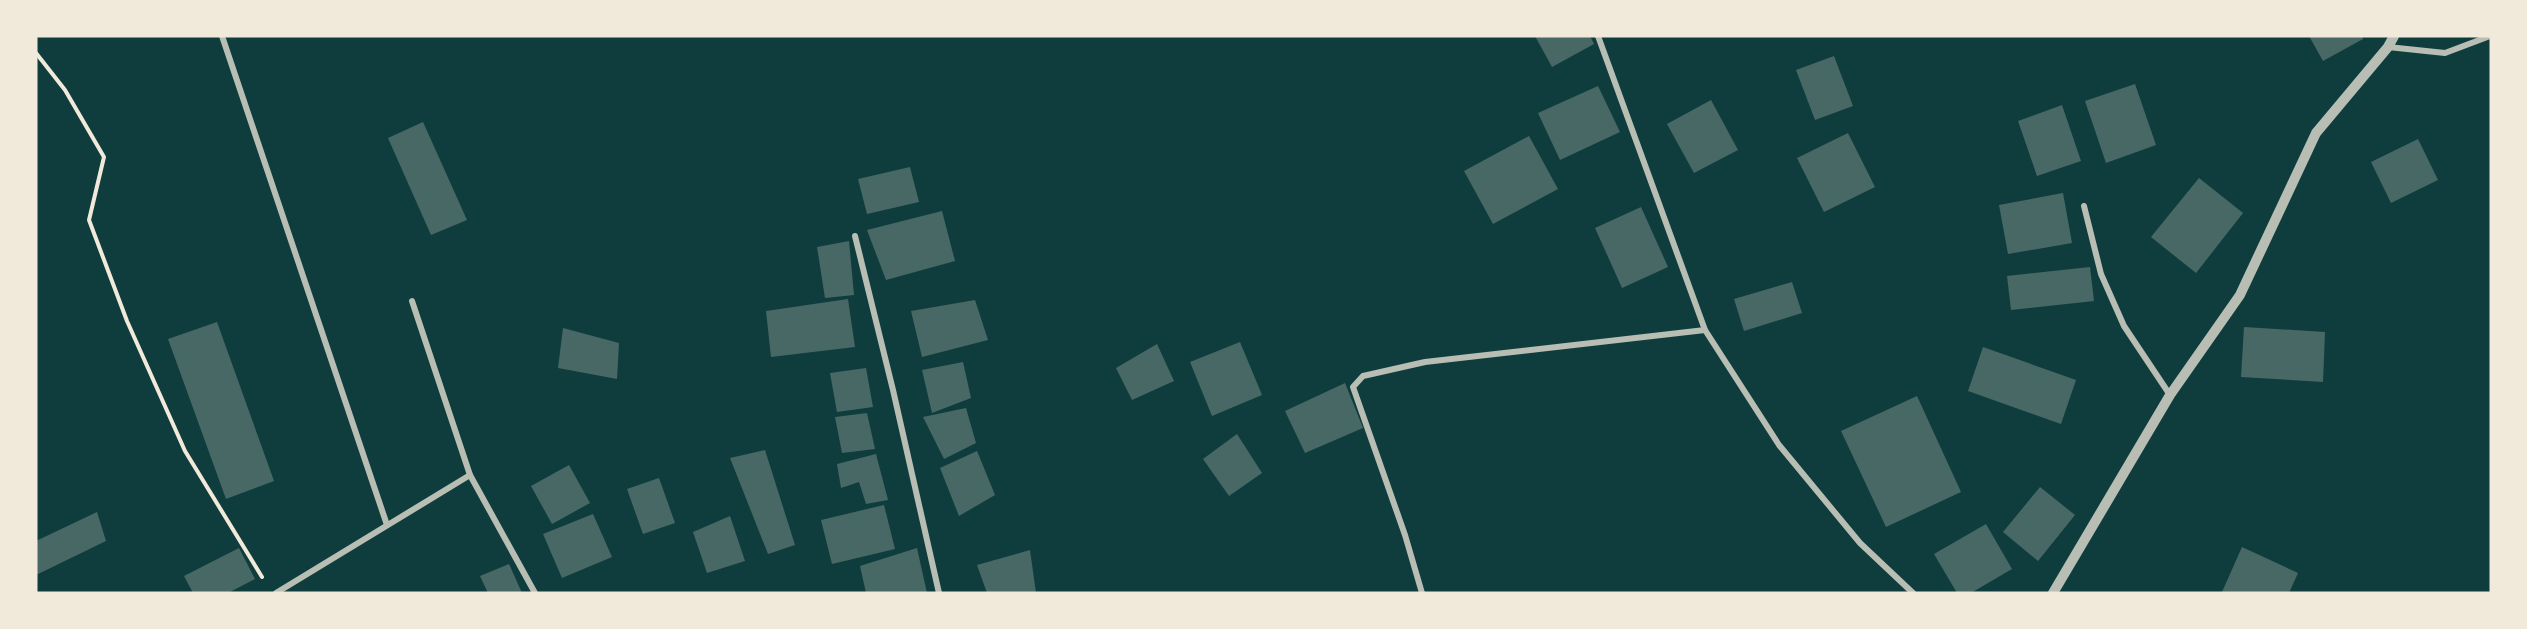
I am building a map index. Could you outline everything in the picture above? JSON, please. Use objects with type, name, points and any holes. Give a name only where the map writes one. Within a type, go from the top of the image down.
[{"type":"street","points":[[222,36],[387,525]]},
{"type":"street","points":[[1598,36],[1705,330],[1779,446],[1860,543],[1913,593]]},
{"type":"street","points":[[2053,593],[2170,395],[2240,295],[2316,133],[2388,47],[2394,36]]},
{"type":"street","points":[[2388,47],[2445,52],[2490,36]]},
{"type":"street","points":[[2084,206],[2101,274],[2124,327],[2170,395]]},
{"type":"street","points":[[855,236],[893,390],[932,574],[939,593]]},
{"type":"street","points":[[412,301],[470,475],[535,593]]},
{"type":"street","points":[[1422,593],[1405,535],[1353,387],[1363,376],[1425,362],[1705,330]]},
{"type":"street","points":[[276,593],[470,475]]},
{"type":"path","points":[[36,53],[65,90],[104,157],[89,220],[127,321],[186,451],[266,583]]},
{"type":"building","points":[[1535,36],[1590,36],[1594,44],[1552,67]]},
{"type":"building","points":[[2309,36],[2362,36],[2363,39],[2323,61]]},
{"type":"building","points":[[1834,56],[1853,106],[1815,120],[1796,70]]},
{"type":"building","points":[[2135,84],[2156,145],[2106,163],[2085,101]]},
{"type":"building","points":[[1598,86],[1620,132],[1560,160],[1538,113]]},
{"type":"building","points":[[1711,100],[1738,150],[1694,173],[1667,124]]},
{"type":"building","points":[[2062,105],[2081,161],[2037,176],[2018,121]]},
{"type":"building","points":[[423,122],[467,220],[431,235],[388,138]]},
{"type":"building","points":[[1848,133],[1875,187],[1824,212],[1797,158]]},
{"type":"building","points":[[1529,136],[1558,189],[1493,224],[1464,171]]},
{"type":"building","points":[[2418,139],[2438,180],[2391,203],[2371,162]]},
{"type":"building","points":[[910,167],[919,202],[867,214],[858,179]]},
{"type":"building","points":[[2199,178],[2243,213],[2196,273],[2151,237]]},
{"type":"building","points":[[2063,193],[2072,243],[2008,254],[1999,205]]},
{"type":"building","points":[[1641,207],[1668,267],[1622,288],[1595,228]]},
{"type":"building","points":[[942,211],[955,261],[886,280],[867,230]]},
{"type":"building","points":[[849,241],[854,295],[825,298],[817,247]]},
{"type":"building","points":[[2090,267],[2094,301],[2011,310],[2007,276]]},
{"type":"building","points":[[1792,282],[1802,313],[1744,331],[1734,299]]},
{"type":"building","points":[[848,299],[855,347],[771,357],[766,311]]},
{"type":"building","points":[[975,300],[988,340],[922,357],[911,311]]},
{"type":"building","points":[[217,322],[274,481],[226,499],[168,339]]},
{"type":"building","points":[[2244,327],[2325,332],[2323,382],[2241,377]]},
{"type":"building","points":[[563,328],[619,343],[617,379],[558,368]]},
{"type":"building","points":[[1240,342],[1262,395],[1212,416],[1190,362]]},
{"type":"building","points":[[1157,344],[1174,381],[1132,400],[1116,368]]},
{"type":"building","points":[[1983,347],[2076,380],[2061,424],[1968,391]]},
{"type":"building","points":[[963,362],[971,398],[932,413],[922,370]]},
{"type":"building","points":[[866,368],[873,407],[837,412],[830,373]]},
{"type":"building","points":[[1345,383],[1363,428],[1305,453],[1285,411]]},
{"type":"building","points":[[1917,396],[1961,492],[1886,527],[1841,431]]},
{"type":"building","points":[[966,408],[976,443],[944,459],[923,417]]},
{"type":"building","points":[[867,413],[875,449],[842,453],[835,417]]},
{"type":"building","points":[[1237,434],[1262,473],[1229,496],[1203,459]]},
{"type":"building","points":[[765,450],[795,545],[768,554],[730,458]]},
{"type":"building","points":[[977,451],[995,495],[959,516],[940,468]]},
{"type":"building","points":[[876,454],[888,500],[866,504],[859,482],[841,488],[837,464]]},
{"type":"building","points":[[569,465],[590,503],[552,524],[531,486]]},
{"type":"building","points":[[659,478],[675,523],[643,534],[627,489]]},
{"type":"building","points":[[2040,487],[2075,515],[2038,561],[2003,532]]},
{"type":"building","points":[[884,505],[895,549],[832,564],[821,520]]},
{"type":"building","points":[[97,512],[106,541],[36,575],[36,541]]},
{"type":"building","points":[[593,514],[612,557],[562,578],[543,534]]},
{"type":"building","points":[[730,516],[745,561],[707,573],[693,532]]},
{"type":"building","points":[[1986,524],[2012,569],[1971,593],[1957,593],[1934,554]]},
{"type":"building","points":[[2242,547],[2298,573],[2289,593],[2222,592]]},
{"type":"building","points":[[239,548],[255,579],[228,593],[193,593],[184,576]]},
{"type":"building","points":[[917,548],[927,593],[866,593],[860,566]]},
{"type":"building","points":[[1030,550],[1036,593],[987,593],[977,565]]},
{"type":"building","points":[[509,564],[522,593],[488,593],[480,576]]}]
